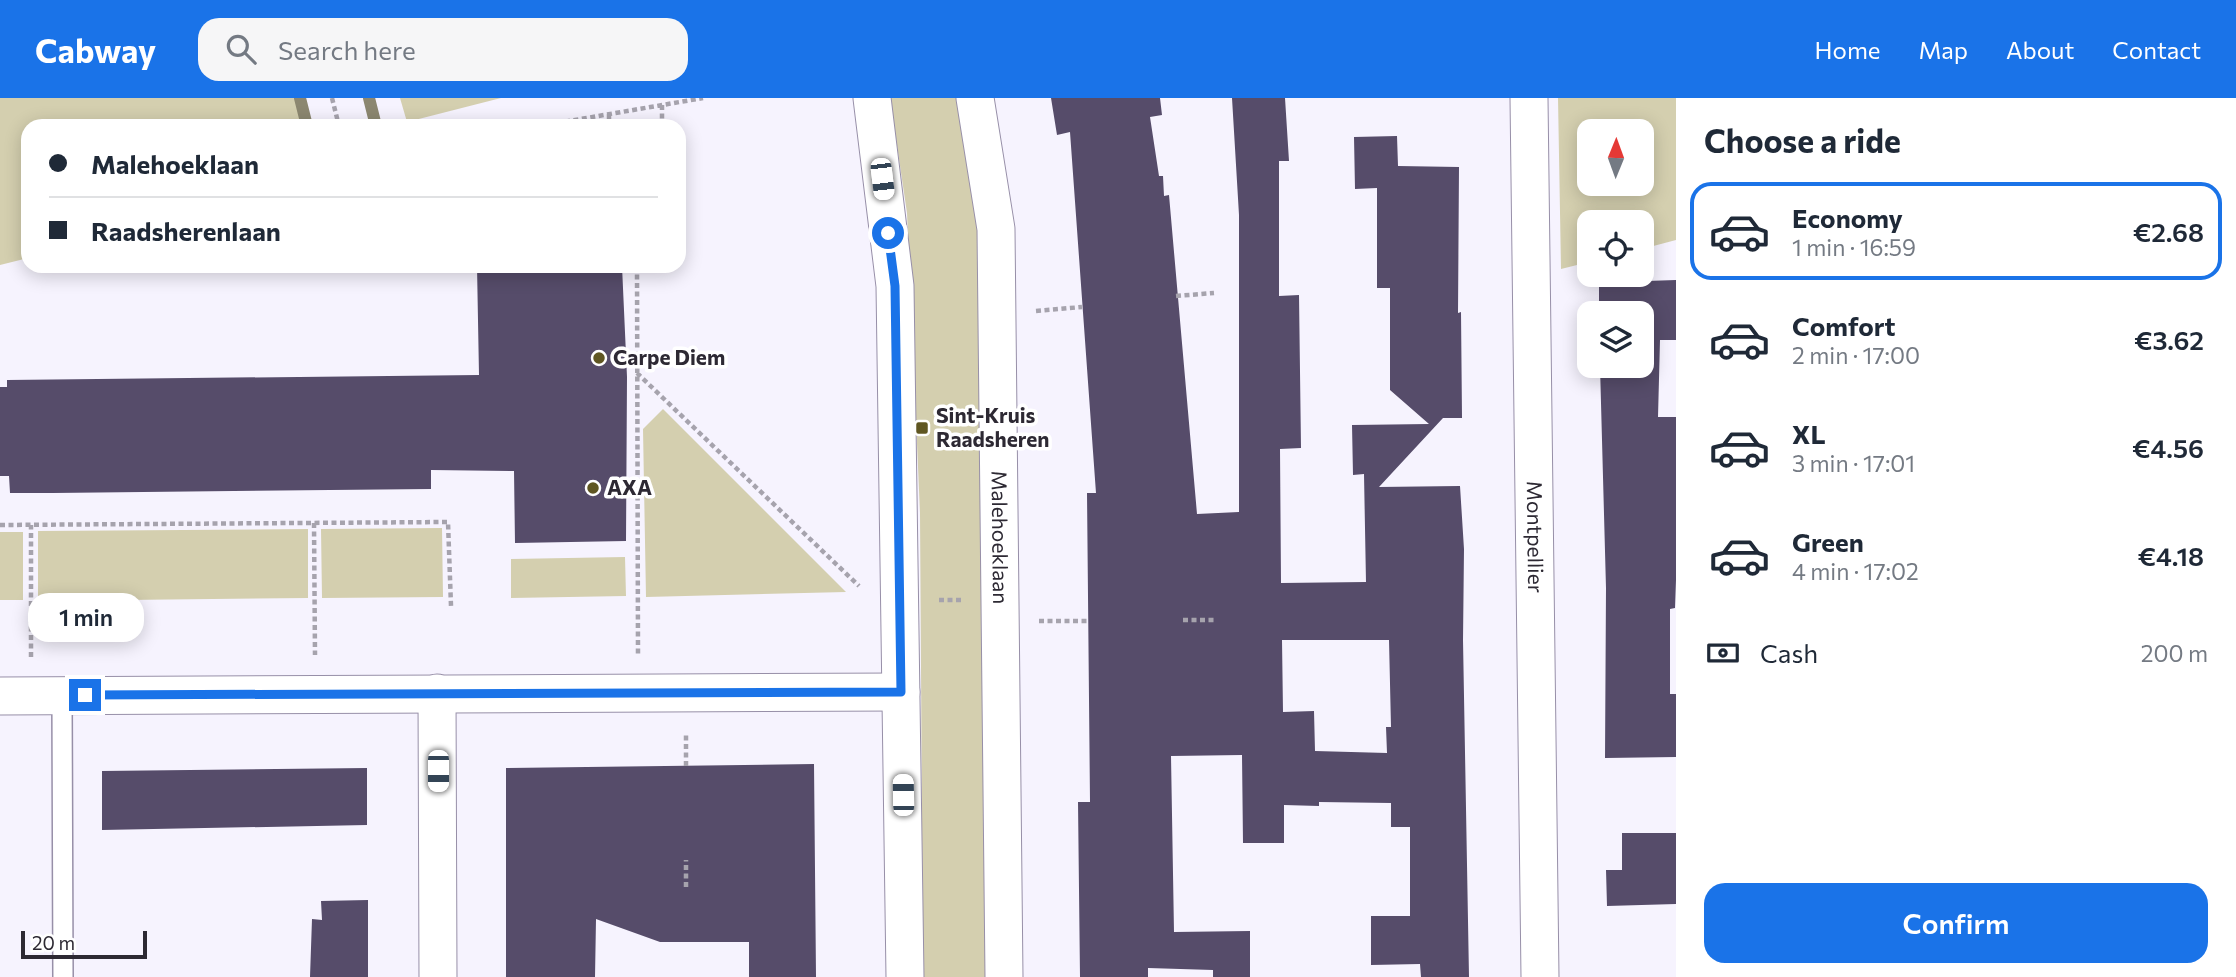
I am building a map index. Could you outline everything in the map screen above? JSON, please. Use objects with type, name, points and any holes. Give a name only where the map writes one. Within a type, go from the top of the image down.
[{"type":"street","points":[[872,98],[895,286],[905,977]]},
{"type":"street","name":"Malehoeklaan","points":[[975,98],[996,229],[1004,977]]},
{"type":"street","name":"Montpellier","points":[[1529,98],[1540,977]]},
{"type":"street","points":[[31,696],[901,692]]},
{"type":"street","points":[[437,693],[438,977]]},
{"type":"lane","points":[[31,696],[63,977]]},
{"type":"path","points":[[332,98],[337,119]]},
{"type":"path","points":[[580,119],[703,98]]},
{"type":"path","points":[[662,105],[662,119]]},
{"type":"path","points":[[609,114],[609,119]]},
{"type":"path","points":[[637,273],[638,695]]},
{"type":"path","points":[[1176,296],[1214,293]]},
{"type":"path","points":[[637,373],[874,601],[1000,610],[1088,621]]},
{"type":"path","points":[[0,525],[448,522],[451,606]]},
{"type":"path","points":[[314,523],[314,694]]},
{"type":"path","points":[[31,525],[31,696]]},
{"type":"path","points":[[1183,620],[1214,620]]},
{"type":"path","points":[[686,860],[686,887]]},
{"type":"shaded area","points":[[0,98],[295,98],[301,119],[21,119],[21,260],[0,265]]},
{"type":"shaded area","points":[[400,98],[501,98],[419,119],[406,119]]},
{"type":"shaded area","points":[[890,98],[959,98],[977,225],[987,372],[993,977],[923,977],[920,513],[907,213]]},
{"type":"shaded area","points":[[1558,98],[1676,98],[1676,240],[1654,246],[1654,210],[1577,210],[1577,265],[1561,269]]},
{"type":"shaded area","points":[[663,409],[846,592],[646,597],[643,429]]},
{"type":"shaded area","points":[[442,528],[443,597],[322,598],[321,529]]},
{"type":"shaded area","points":[[308,529],[308,598],[38,601],[38,531]]},
{"type":"shaded area","points":[[0,532],[23,532],[23,600],[0,600]]},
{"type":"shaded area","points":[[625,557],[626,596],[511,598],[511,559]]},
{"type":"building","points":[[1051,98],[1160,98],[1162,115],[1150,117],[1159,176],[1163,176],[1164,196],[1169,195],[1197,514],[1239,512],[1239,215],[1232,98],[1285,98],[1289,161],[1279,161],[1279,296],[1299,295],[1301,448],[1280,449],[1281,583],[1366,582],[1364,474],[1353,475],[1352,425],[1429,424],[1390,390],[1390,288],[1377,288],[1377,188],[1355,189],[1354,137],[1397,136],[1398,166],[1459,167],[1458,313],[1461,312],[1462,418],[1443,418],[1379,487],[1460,486],[1464,549],[1469,977],[1421,977],[1420,964],[1371,965],[1371,916],[1410,916],[1410,827],[1391,827],[1391,803],[1319,802],[1319,806],[1284,805],[1284,843],[1243,843],[1242,755],[1171,756],[1174,932],[1250,931],[1250,977],[1213,977],[1213,970],[1148,968],[1148,977],[1080,977],[1078,802],[1090,802],[1087,493],[1096,493],[1070,132],[1057,135]],"holes":[[[1282,640],[1389,640],[1391,727],[1386,727],[1387,753],[1315,751],[1314,711],[1283,712]]]},
{"type":"building","points":[[477,273],[622,273],[627,377],[626,541],[515,543],[514,471],[431,470],[431,489],[53,493],[10,493],[9,476],[0,476],[0,387],[7,387],[7,380],[479,375]]},
{"type":"building","points":[[1676,280],[1676,340],[1660,340],[1658,417],[1676,417],[1676,580],[1675,608],[1670,609],[1670,694],[1676,694],[1676,757],[1605,758],[1606,588],[1600,378],[1654,378],[1654,301],[1599,301],[1599,287],[1654,287],[1654,281]]},
{"type":"building","points":[[814,764],[816,977],[749,977],[749,942],[660,942],[596,919],[595,977],[506,977],[506,768]]},
{"type":"building","points":[[367,768],[367,825],[102,830],[102,771]]},
{"type":"building","points":[[1622,833],[1676,833],[1676,904],[1607,906],[1606,870],[1622,870]]},
{"type":"building","points":[[368,900],[368,977],[310,977],[312,919],[322,920],[321,901]]},
{"type":"waterway","points":[[300,98],[305,119]]},
{"type":"waterway","points":[[369,98],[374,119]]},
{"type":"place","name":"Carpe Diem","points":[[599,358]]},
{"type":"place","name":"Sint-Kruis Raadsheren","points":[[922,428]]},
{"type":"place","name":"AXA","points":[[593,488]]},
{"type":"route","points":[[85,695],[901,692],[895,286],[888,233]]}]
